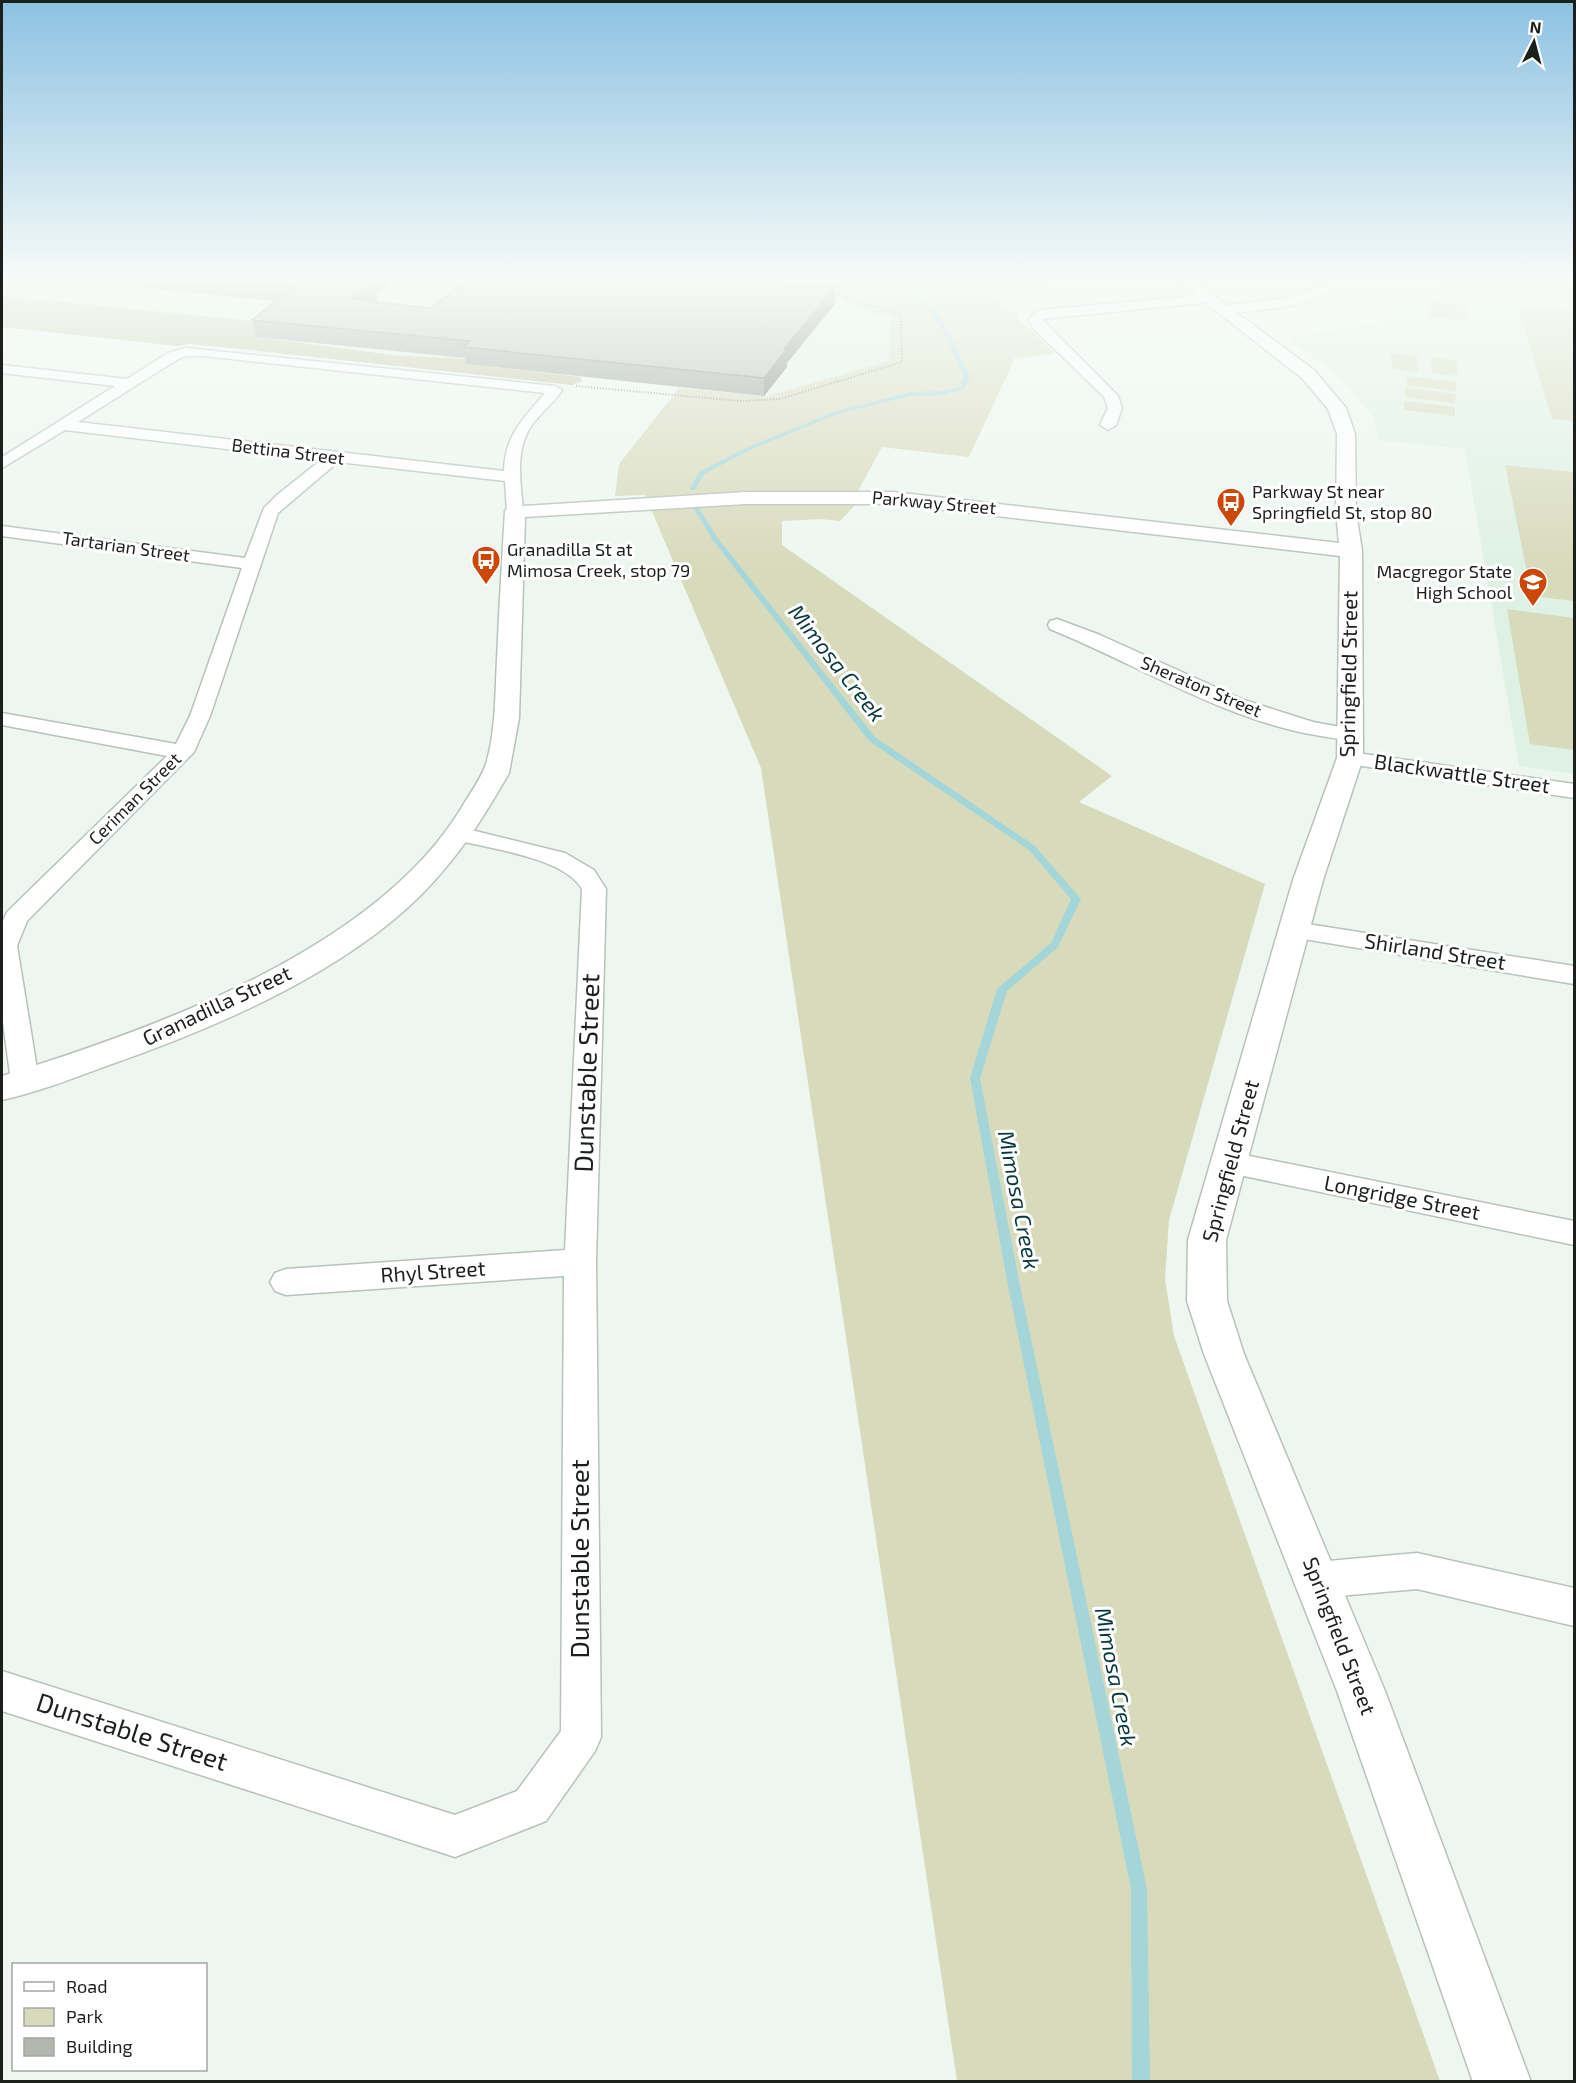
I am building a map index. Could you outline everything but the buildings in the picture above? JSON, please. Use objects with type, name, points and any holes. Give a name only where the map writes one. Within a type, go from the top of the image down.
[{"type":"street","points":[[49,374],[129,383]]},
{"type":"street","points":[[2,463],[143,374]]},
{"type":"street","points":[[410,374],[555,390]]},
{"type":"street","points":[[1089,374],[1111,396],[1115,408],[1108,426]]},
{"type":"street","name":"Springfield Street","points":[[1308,374],[1337,408],[1346,436],[1346,512],[1351,551],[1350,746],[1308,880],[1207,1240],[1207,1301],[1224,1354],[1361,1691],[1502,2082]]},
{"type":"street","name":"Granadilla Street","points":[[13,1085],[153,1038],[252,994],[300,968],[334,947],[396,900],[459,834],[497,771],[507,712],[515,511],[512,452],[524,424],[555,390]]},
{"type":"street","name":"Bettina Street","points":[[63,425],[513,477]]},
{"type":"street","name":"Ceriman Street","points":[[13,1085],[4,946],[16,918],[183,752],[200,716],[270,512],[283,498],[334,458]]},
{"type":"street","name":"Parkway Street","points":[[515,511],[746,498],[893,498],[1351,551]]},
{"type":"street","name":"Tartarian Street","points":[[2,531],[251,564]]},
{"type":"street","name":"Sheraton Street","points":[[1057,625],[1093,638],[1177,679],[1285,722],[1327,732],[1350,746]]},
{"type":"street","points":[[2,719],[183,752]]},
{"type":"street","name":"Blackwattle Street","points":[[1350,746],[1575,791]]},
{"type":"street","name":"Dunstable Street","points":[[2,1691],[455,1836],[531,1806],[580,1737],[580,1262],[594,889],[586,874],[556,858],[459,834]]},
{"type":"street","name":"Shirland Street","points":[[1295,930],[1575,975]]},
{"type":"street","name":"Longridge Street","points":[[1230,1163],[1575,1233]]},
{"type":"street","name":"Rhyl Street","points":[[286,1282],[580,1262]]},
{"type":"street","points":[[1317,1580],[1417,1571],[1575,1607]]},
{"type":"path","points":[[555,390],[588,385],[740,401],[780,399],[862,374]]},
{"type":"shaded area","points":[[473,374],[843,374],[767,396],[581,377],[572,385]]},
{"type":"shaded area","name":"Macgregor State High School","points":[[1336,374],[1574,374],[1574,774],[1519,766],[1465,449],[1378,440],[1373,418]]},
{"type":"green space","points":[[473,374],[556,374],[580,377],[582,381],[572,385]]},
{"type":"green space","points":[[843,374],[1007,374],[969,457],[882,447],[859,489],[855,505],[840,521],[820,519],[782,521],[782,545],[1112,776],[1079,802],[1265,884],[1169,1220],[1165,1279],[1174,1336],[1440,2081],[957,2081],[761,768],[645,495],[615,496],[619,464],[679,388],[767,396]]},
{"type":"green space","points":[[1539,374],[1574,374],[1574,421],[1552,419]]},
{"type":"green space","points":[[1407,376],[1456,382],[1456,391],[1406,385]]},
{"type":"green space","points":[[1405,388],[1456,394],[1455,403],[1405,397]]},
{"type":"green space","points":[[1404,401],[1455,407],[1455,416],[1404,410]]},
{"type":"green space","points":[[1505,465],[1574,472],[1574,601],[1532,596]]},
{"type":"green space","points":[[1507,609],[1574,618],[1574,750],[1530,744]]},
{"type":"waterway","name":"Mimosa Creek","points":[[693,489],[701,473],[750,448],[836,413],[910,394],[944,393],[962,388],[966,374]]},
{"type":"waterway","name":"Mimosa Creek","points":[[697,509],[714,538],[872,739],[1032,848],[1076,899],[1055,945],[1002,989],[975,1078],[1015,1291],[1139,1889],[1141,2082]]},
{"type":"place","name":"Parkway St near Springfield St, stop 80","points":[[1231,528]]},
{"type":"place","name":"Granadilla St at Mimosa Creek, stop 79","points":[[486,586]]},
{"type":"place","name":"Macgregor State High School","points":[[1533,608]]}]
